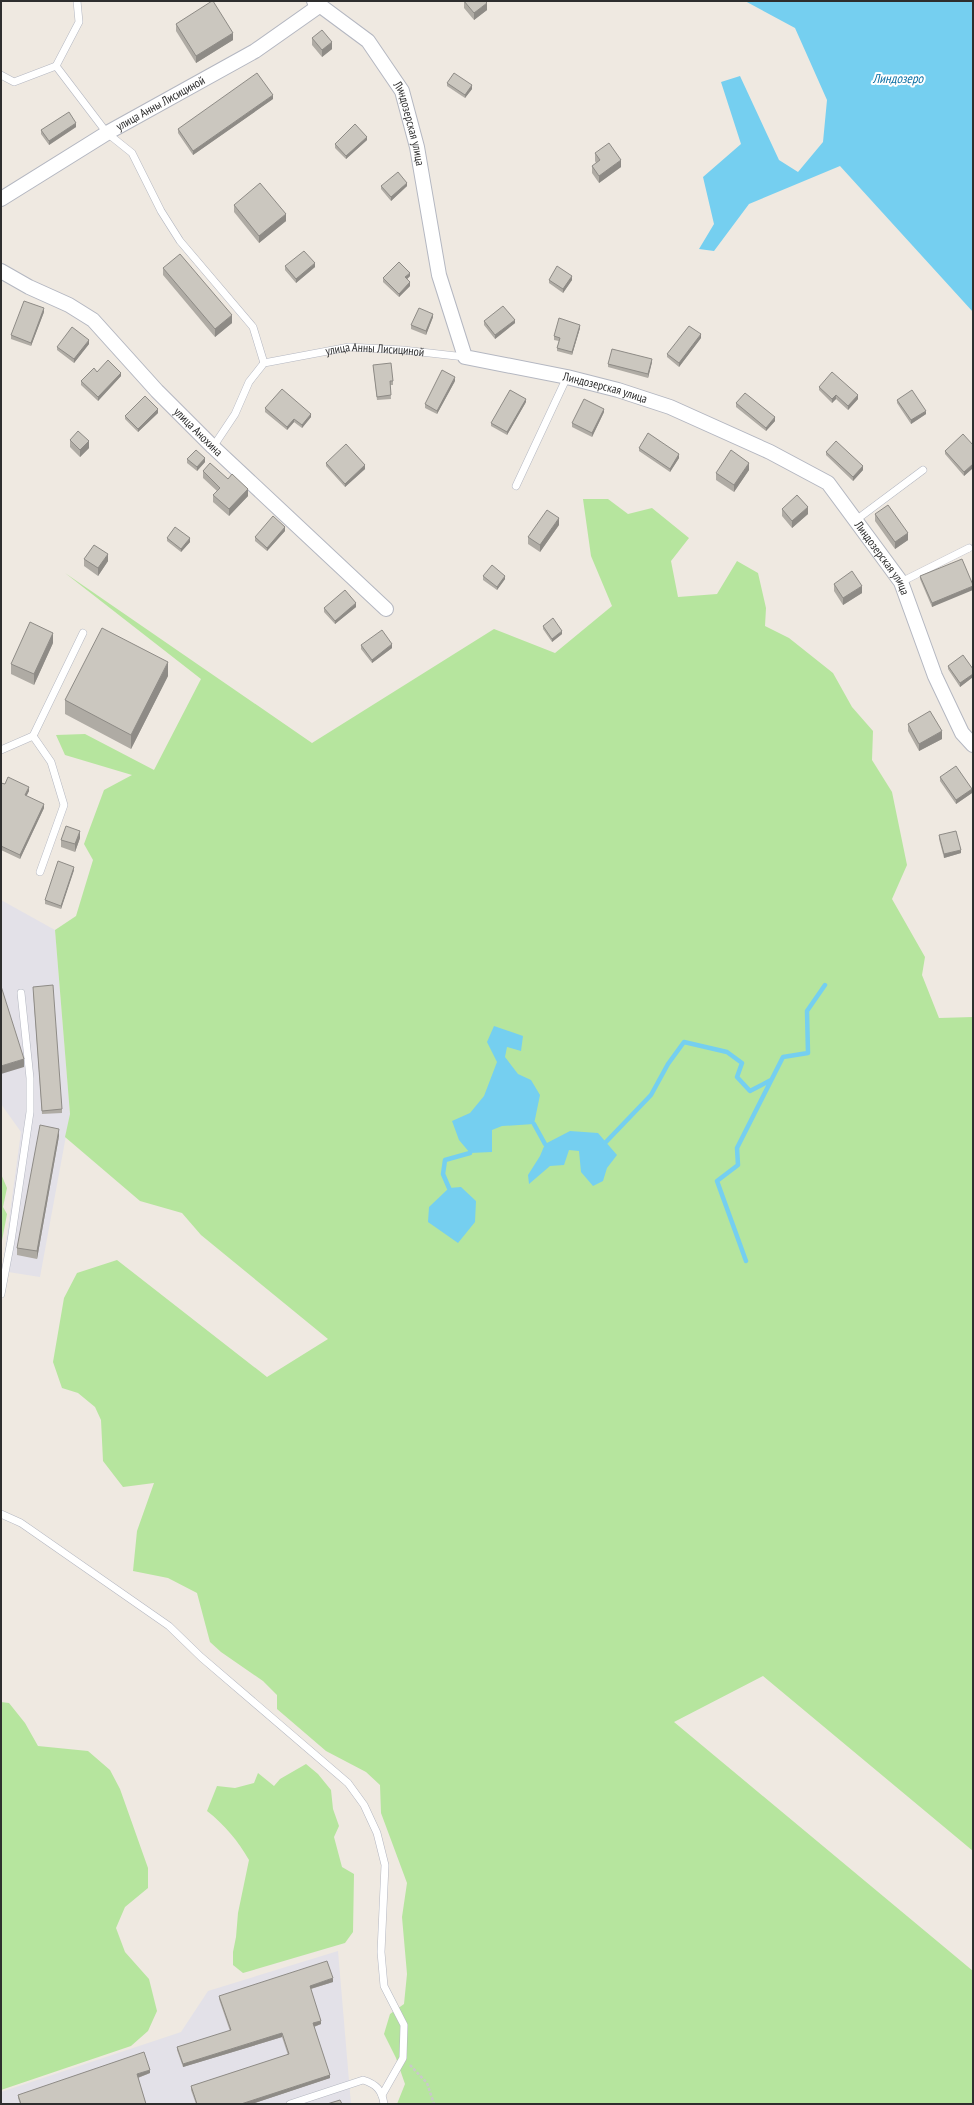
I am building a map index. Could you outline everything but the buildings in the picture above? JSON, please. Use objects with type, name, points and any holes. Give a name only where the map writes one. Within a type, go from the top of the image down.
[{"type":"street","name":"улица Анны Лисициной","points":[[1,199],[107,133],[255,51],[319,3]]},
{"type":"street","name":"Линдозерская улица","points":[[319,3],[368,41],[402,91],[418,147],[439,275],[465,357],[567,377],[618,390],[670,407],[770,452],[828,483],[901,582],[935,676],[962,733],[973,745]]},
{"type":"street","name":"улица Анохина","points":[[1,271],[29,287],[69,305],[93,320],[157,391],[213,447],[386,609]]},
{"type":"lane","points":[[1,75],[14,82],[56,66],[79,22],[77,1]]},
{"type":"lane","points":[[56,66],[107,133],[132,153],[161,211],[180,241],[253,327],[264,363],[249,382],[235,414],[213,447]]},
{"type":"lane","name":"улица Анны Лисициной","points":[[264,363],[349,347],[403,350],[465,357]]},
{"type":"lane","points":[[516,486],[567,377]]},
{"type":"lane","points":[[856,520],[923,470]]},
{"type":"lane","points":[[901,582],[969,548]]},
{"type":"lane","points":[[1,750],[33,736],[83,633]]},
{"type":"lane","points":[[33,736],[51,762],[64,805],[40,872]]},
{"type":"lane","points":[[1,1294],[11,1241],[30,1112],[30,1078],[21,993]]},
{"type":"lane","points":[[1,1514],[21,1523],[169,1626],[201,1657],[348,1783],[364,1805],[377,1833],[385,1865],[381,1952],[384,1986],[404,2025],[403,2058],[382,2094]]},
{"type":"lane","points":[[290,2104],[363,2080],[374,2083],[382,2094],[384,2104]]},
{"type":"path","points":[[403,2058],[427,2083],[434,2104]]},
{"type":"shaded area","points":[[1,900],[55,930],[70,1114],[40,1277],[2,1271],[21,1132],[1,1104]]},
{"type":"shaded area","points":[[338,1951],[351,2104],[1,2104],[1,2092],[181,2032],[208,1991]]},
{"type":"green space","points":[[583,499],[608,499],[628,514],[652,508],[689,538],[671,561],[678,597],[717,594],[737,561],[758,573],[766,608],[765,626],[789,638],[833,673],[852,707],[873,731],[872,760],[892,792],[907,865],[892,899],[925,957],[922,975],[939,1018],[973,1017],[973,1851],[763,1676],[674,1722],[973,1971],[973,2104],[397,2104],[405,2084],[396,2058],[384,2034],[390,2014],[404,2004],[407,1974],[402,1917],[407,1883],[381,1813],[380,1785],[366,1772],[326,1751],[277,1709],[277,1695],[263,1681],[221,1652],[210,1642],[197,1593],[168,1578],[133,1571],[137,1531],[154,1483],[123,1487],[103,1461],[101,1420],[95,1407],[78,1393],[62,1388],[53,1362],[64,1298],[77,1273],[117,1260],[267,1377],[328,1339],[201,1235],[182,1213],[140,1201],[65,1137],[70,1114],[55,930],[76,916],[93,860],[84,844],[104,790],[132,775],[65,755],[56,735],[85,734],[154,770],[201,679],[65,573],[312,743],[494,629],[555,653],[612,606],[591,556]]},
{"type":"green space","points":[[1,1174],[7,1188],[3,1207],[7,1214],[1,1246]]},
{"type":"green space","points":[[1,1702],[9,1703],[25,1723],[38,1746],[88,1751],[110,1770],[120,1789],[148,1868],[148,1888],[125,1907],[116,1928],[125,1952],[149,1979],[157,2011],[148,2031],[131,2046],[1,2090]]},
{"type":"green space","points":[[306,1764],[318,1774],[331,1790],[333,1809],[339,1826],[334,1837],[342,1867],[354,1874],[353,1932],[345,1943],[243,1973],[233,1965],[233,1952],[238,1913],[249,1860],[231,1834],[207,1811],[217,1786],[235,1788],[254,1783],[258,1773],[274,1786],[280,1779]]},
{"type":"water","name":"Линдозеро","points":[[745,1],[973,1],[973,312],[840,166],[749,204],[714,251],[699,249],[714,224],[703,177],[741,144],[721,82],[740,76],[779,160],[798,172],[823,142],[827,100],[795,28]]},
{"type":"water","points":[[494,1026],[523,1036],[521,1051],[507,1047],[505,1057],[518,1074],[531,1080],[540,1095],[534,1124],[502,1126],[492,1130],[492,1152],[470,1153],[459,1140],[452,1121],[470,1113],[484,1096],[497,1062],[487,1042]]},
{"type":"water","points":[[570,1131],[598,1133],[617,1155],[607,1168],[603,1181],[593,1186],[581,1172],[579,1151],[569,1150],[564,1165],[550,1166],[529,1184],[528,1175],[540,1156],[545,1144]]},
{"type":"water","points":[[461,1187],[476,1201],[475,1222],[458,1243],[428,1222],[429,1207],[449,1188]]},
{"type":"waterway","points":[[746,1261],[717,1181],[738,1165],[737,1148],[783,1057],[808,1053],[807,1011],[825,985]]},
{"type":"waterway","points":[[605,1143],[651,1095],[668,1064],[684,1042],[727,1052],[742,1063],[737,1077],[750,1091],[771,1080]]},
{"type":"waterway","points":[[534,1124],[545,1144]]},
{"type":"waterway","points":[[449,1188],[443,1174],[445,1160],[470,1153]]}]
